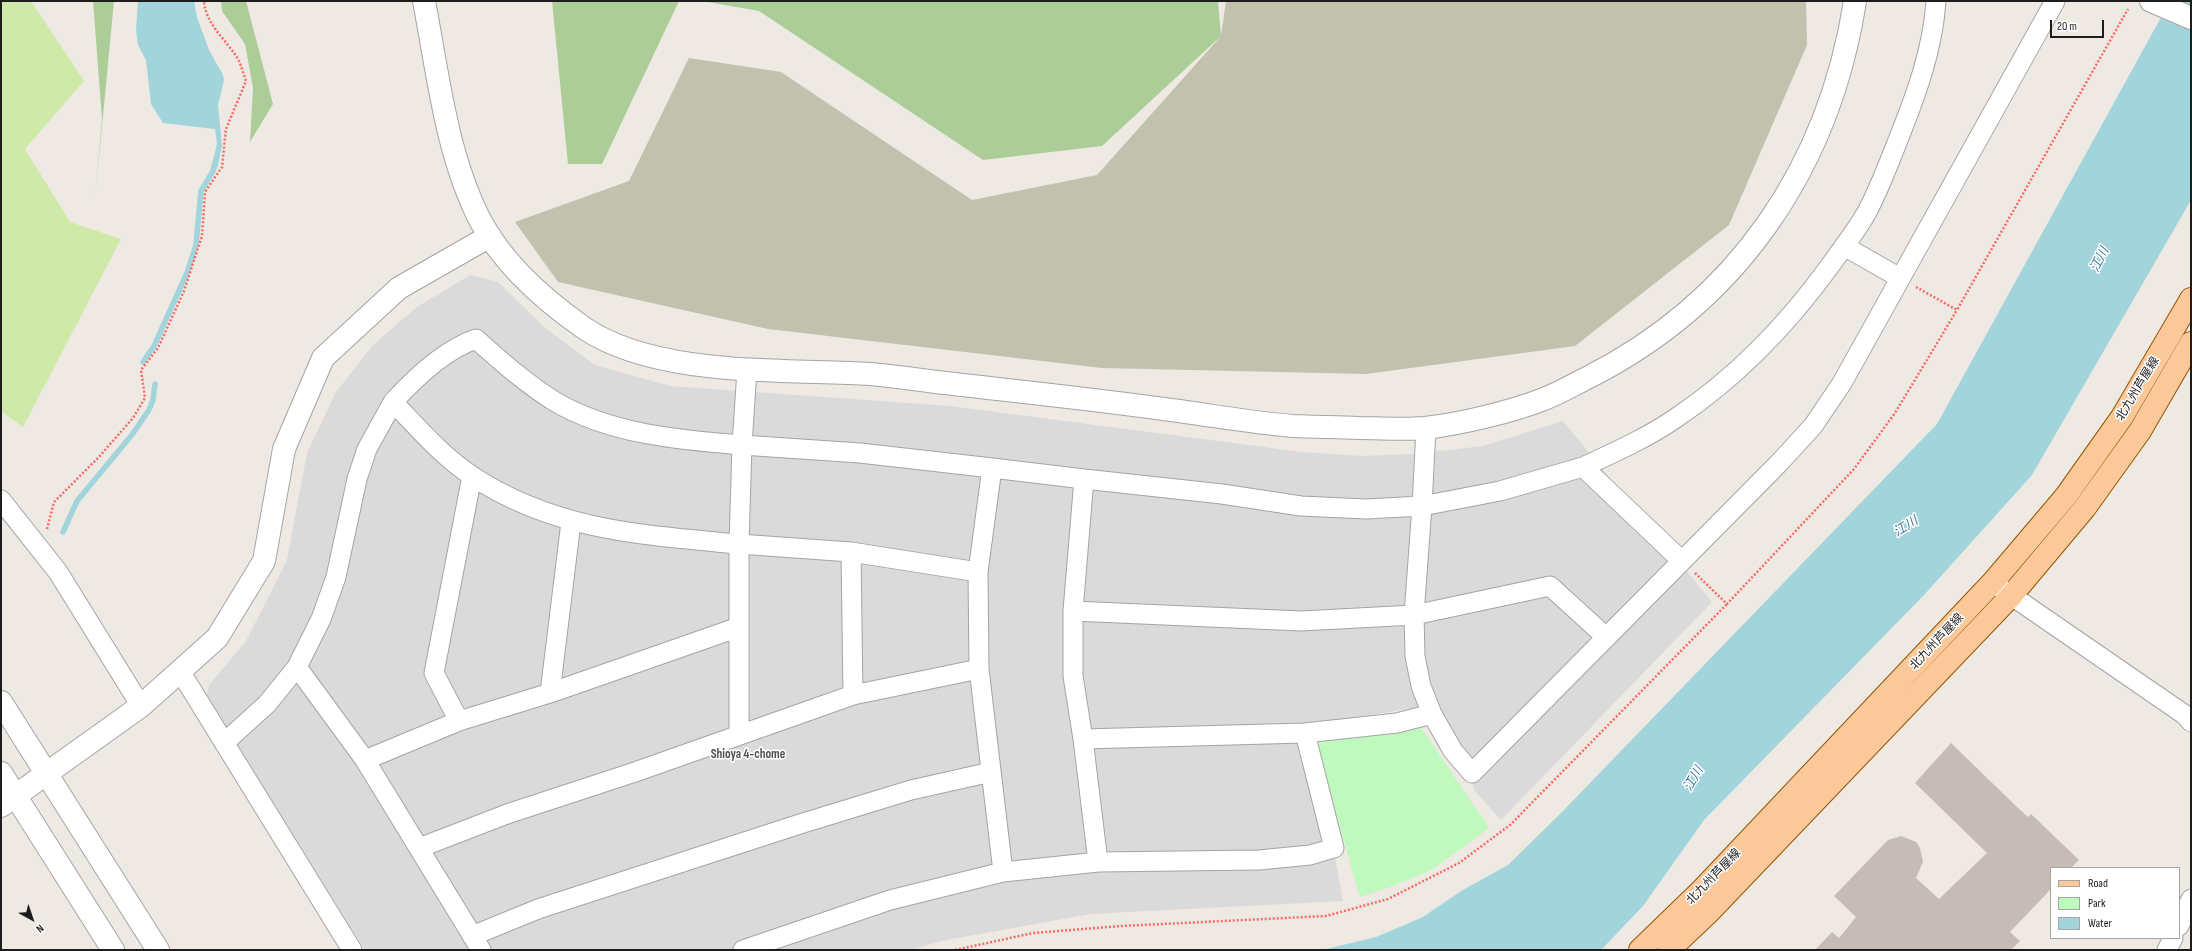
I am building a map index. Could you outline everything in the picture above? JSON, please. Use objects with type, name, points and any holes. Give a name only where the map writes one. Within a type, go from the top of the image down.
[{"type":"main road","name":"北九州芦屋線","points":[[1640,950],[1700,892],[1993,582],[2066,496],[2122,417],[2191,299]]},
{"type":"main road","name":"北九州芦屋線","points":[[1669,950],[1710,911],[2011,596],[2084,509],[2135,437],[2191,343]]},
{"type":"street","points":[[424,1],[446,116],[456,159],[480,219],[490,236],[516,270],[548,299],[588,331],[636,352],[690,364],[747,370],[874,375],[1113,402],[1290,426],[1384,429],[1426,428],[1486,416],[1545,399],[1611,365],[1656,337],[1703,299],[1740,261],[1754,244],[1772,220],[1798,176],[1816,140],[1834,93],[1850,30],[1855,1]]},
{"type":"street","points":[[224,743],[267,704],[297,667],[321,619],[336,577],[357,479],[367,449],[393,402],[407,386],[436,362],[476,339],[520,378],[556,402],[598,420],[643,434],[686,441],[860,452],[1215,493],[1301,506],[1366,509],[1422,506],[1500,491],[1583,466],[1627,446],[1675,419],[1726,380],[1770,340],[1808,297],[1868,210],[1917,94],[1934,22],[1936,1]]},
{"type":"street","points":[[1426,428],[1414,615],[1415,656],[1421,686],[1432,714],[1453,752],[1472,773],[1813,426],[1842,383],[2055,1]]},
{"type":"street","points":[[2151,1],[2191,18]]},
{"type":"street","points":[[8,801],[48,774],[141,706],[218,638],[264,560],[284,449],[323,358],[399,288],[490,236]]},
{"type":"street","points":[[1844,246],[1900,278]]},
{"type":"street","points":[[739,735],[739,544],[742,445],[747,370]]},
{"type":"street","points":[[393,402],[432,443],[472,476],[523,504],[571,522],[627,534],[851,552],[978,572]]},
{"type":"street","points":[[1583,466],[1682,561]]},
{"type":"street","points":[[992,468],[978,572],[979,669],[1003,872]]},
{"type":"street","points":[[459,720],[434,673],[472,476]]},
{"type":"street","points":[[1084,479],[1073,611],[1073,676],[1083,739],[1098,862]]},
{"type":"street","points":[[1,500],[58,572],[141,706]]},
{"type":"street","points":[[550,693],[571,522]]},
{"type":"street","points":[[851,552],[853,695]]},
{"type":"street","points":[[1993,582],[2011,596],[2185,715],[2191,722]]},
{"type":"street","points":[[1073,611],[1301,621],[1414,615],[1550,586],[1606,638]]},
{"type":"street","points":[[365,760],[459,720],[550,693],[739,627]]},
{"type":"street","points":[[297,667],[365,760],[477,943],[538,909],[800,824],[911,790],[991,772]]},
{"type":"street","points":[[419,848],[507,814],[853,695],[979,669]]},
{"type":"street","points":[[180,671],[352,950]]},
{"type":"street","points":[[1,702],[158,950]]},
{"type":"street","points":[[1083,739],[1305,733],[1397,723],[1432,714]]},
{"type":"street","points":[[743,950],[890,900],[1003,872],[1098,862],[1259,860],[1310,855],[1334,848],[1305,733]]},
{"type":"street","points":[[1,773],[8,801],[113,950]]},
{"type":"street","points":[[2180,924],[2191,899]]},
{"type":"street","points":[[2167,950],[2172,939]]},
{"type":"path","points":[[42,551],[54,502],[98,458],[133,418],[146,398],[141,370],[158,348],[184,291],[202,236],[205,192],[222,167],[226,129],[246,81],[239,62],[215,30],[205,9],[204,1]]},
{"type":"path","points":[[955,950],[1033,933],[1121,926],[1326,916],[1388,899],[1459,863],[1510,825],[1727,604],[1854,468],[1895,413],[1957,310],[2128,9]]},
{"type":"path","points":[[1900,278],[1957,310]]},
{"type":"path","points":[[1682,561],[1727,604]]},
{"type":"shaded area","points":[[1226,1],[1806,1],[1807,45],[1729,225],[1575,346],[1366,374],[1102,368],[768,329],[558,282],[515,222],[629,181],[689,58],[781,72],[972,200],[1097,175],[1221,36]]},
{"type":"shaded area","points":[[470,275],[498,282],[544,327],[595,365],[670,386],[950,406],[1302,452],[1361,456],[1413,454],[1483,446],[1563,421],[1712,602],[1501,820],[1474,790],[1467,755],[1434,705],[1293,727],[1324,835],[1335,858],[1343,901],[1090,914],[941,941],[912,950],[365,950],[207,696],[209,685],[246,641],[287,560],[307,453],[336,392],[373,345],[417,307]]},
{"type":"green space","points":[[1,1],[31,1],[84,81],[25,149],[70,222],[121,239],[23,427],[1,411]]},
{"type":"green space","points":[[93,1],[114,1],[95,199],[102,119]]},
{"type":"green space","points":[[221,1],[246,1],[273,104],[250,142],[253,88],[245,44],[222,11]]},
{"type":"green space","points":[[552,1],[679,1],[602,164],[568,164]]},
{"type":"green space","points":[[702,1],[1218,1],[1221,36],[1102,146],[983,160],[759,11]]},
{"type":"green space","points":[[1420,726],[1489,828],[1433,869],[1393,886],[1360,897],[1317,748],[1323,739]]},
{"type":"water","points":[[138,1],[194,1],[197,17],[209,50],[223,75],[224,80],[218,105],[222,146],[217,169],[211,168],[217,144],[215,129],[163,123],[151,104],[146,60],[138,45],[136,30]]},
{"type":"water","name":"江川","points":[[2170,1],[2191,1],[2191,200],[2032,475],[1924,595],[1704,820],[1643,906],[1601,950],[1322,950],[1376,937],[1423,917],[1461,891],[1508,865],[1562,812],[1937,424]]},
{"type":"building","points":[[1951,743],[2017,807],[2028,817],[2031,814],[2079,860],[2072,867],[2050,867],[2050,890],[2010,932],[2020,941],[2011,950],[1815,950],[1832,932],[1839,938],[1856,917],[1834,896],[1888,840],[1901,836],[1916,842],[1920,848],[1923,862],[1916,878],[1939,899],[1987,853],[1915,783]]},
{"type":"waterway","points":[[143,362],[154,346],[187,273],[196,245],[201,191],[213,171],[215,162]]},
{"type":"waterway","points":[[63,532],[77,501],[131,436],[149,410],[153,400],[155,384]]},
{"type":"district","name":"Shioya 4-chome","points":[[748,755]]}]
